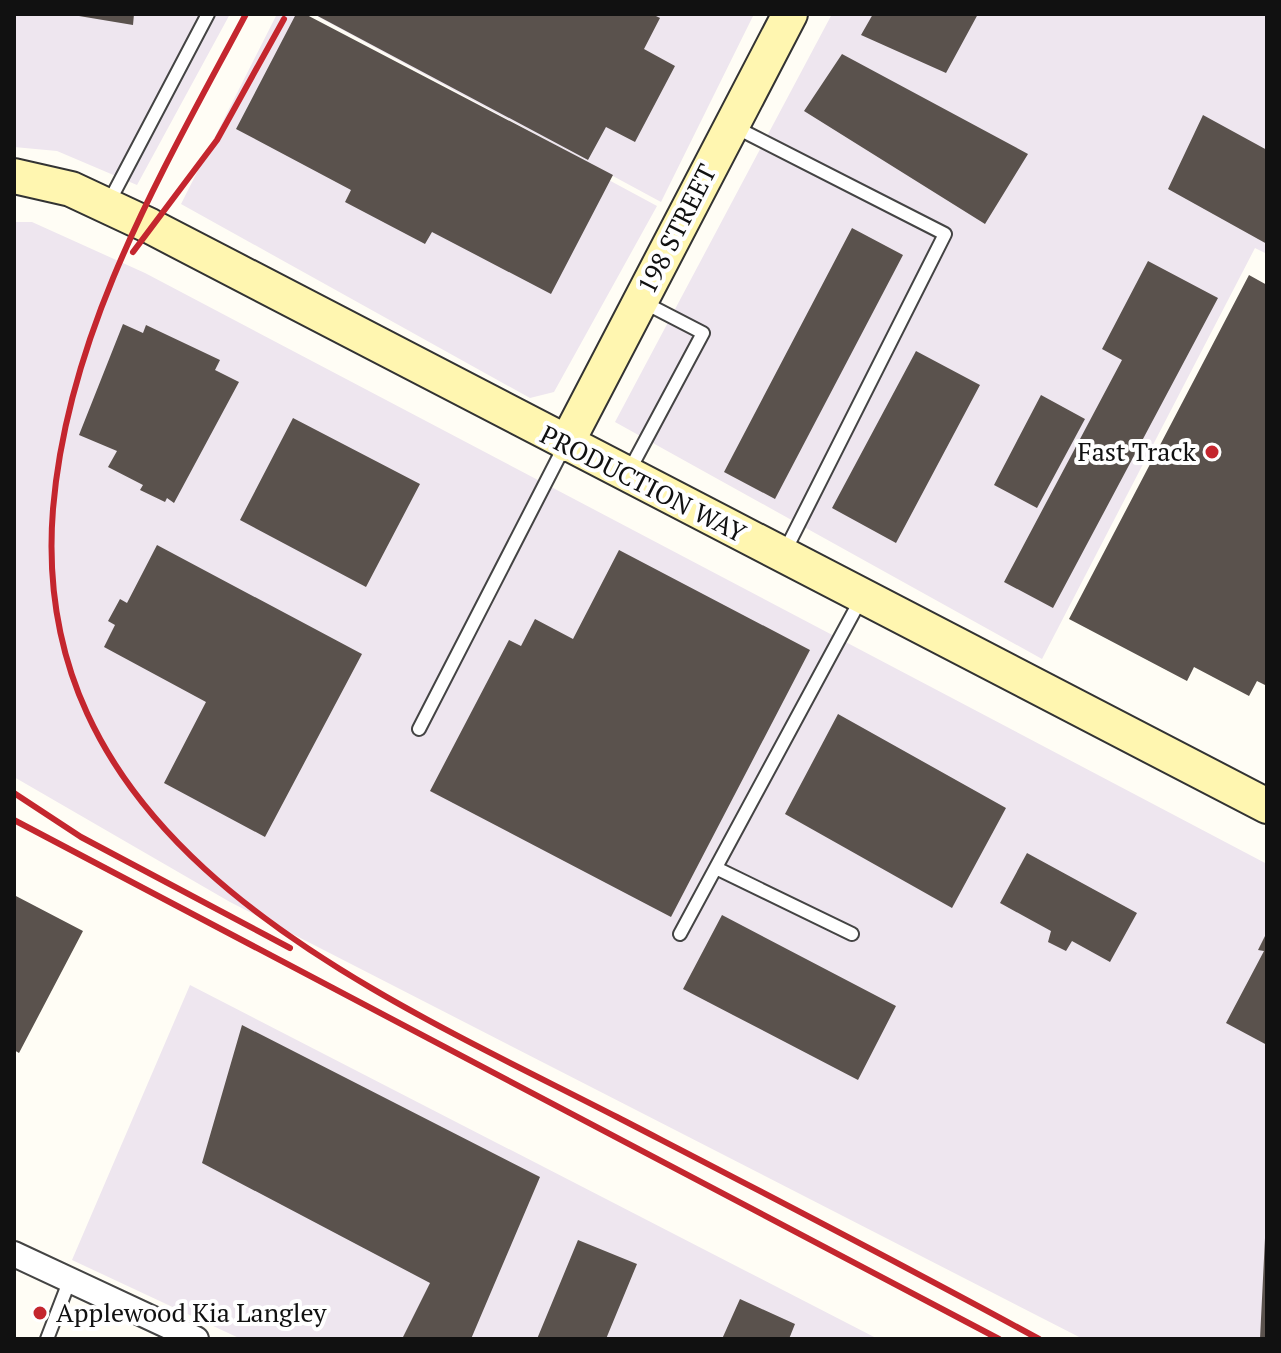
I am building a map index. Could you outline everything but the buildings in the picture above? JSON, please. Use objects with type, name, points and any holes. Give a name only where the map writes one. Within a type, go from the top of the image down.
[{"type":"street","name":"198 STREET","points":[[566,444],[790,14]]},
{"type":"street","name":"PRODUCTION WAY","points":[[14,176],[71,189],[107,205],[1267,806]]},
{"type":"street","points":[[14,1254],[196,1339]]},
{"type":"lane","points":[[107,205],[208,14]]},
{"type":"lane","points":[[731,125],[945,234],[782,556]]},
{"type":"lane","points":[[627,476],[703,333],[640,300]]},
{"type":"lane","points":[[419,729],[566,444]]},
{"type":"lane","points":[[680,934],[862,597]]},
{"type":"lane","points":[[716,868],[852,934]]},
{"type":"lane","points":[[47,1339],[69,1282]]},
{"type":"shaded area","points":[[14,14],[230,14],[137,185],[57,151],[14,147]]},
{"type":"shaded area","points":[[277,14],[301,14],[657,206],[554,392],[530,398],[181,204]]},
{"type":"shaded area","points":[[313,14],[754,14],[661,202]]},
{"type":"shaded area","points":[[832,14],[1267,14],[1267,254],[1255,248],[1042,659],[615,422]]},
{"type":"shaded area","points":[[14,222],[32,222],[145,273],[1267,864],[1267,1339],[1083,1339],[230,902],[14,777]]},
{"type":"shaded area","points":[[190,985],[878,1339],[241,1339],[72,1260]]},
{"type":"railway","points":[[246,14],[152,192],[124,252],[78,378],[62,442],[53,509],[59,627],[95,729],[154,817],[232,892],[322,958],[420,1016],[1039,1339]]},
{"type":"railway","points":[[133,252],[217,140],[284,19]]},
{"type":"railway","points":[[14,793],[81,837],[290,948]]},
{"type":"railway","points":[[14,820],[999,1339]]},
{"type":"place","name":"Fast Track","points":[[1212,452]]},
{"type":"place","name":"Applewood Kia Langley","points":[[40,1313]]}]
